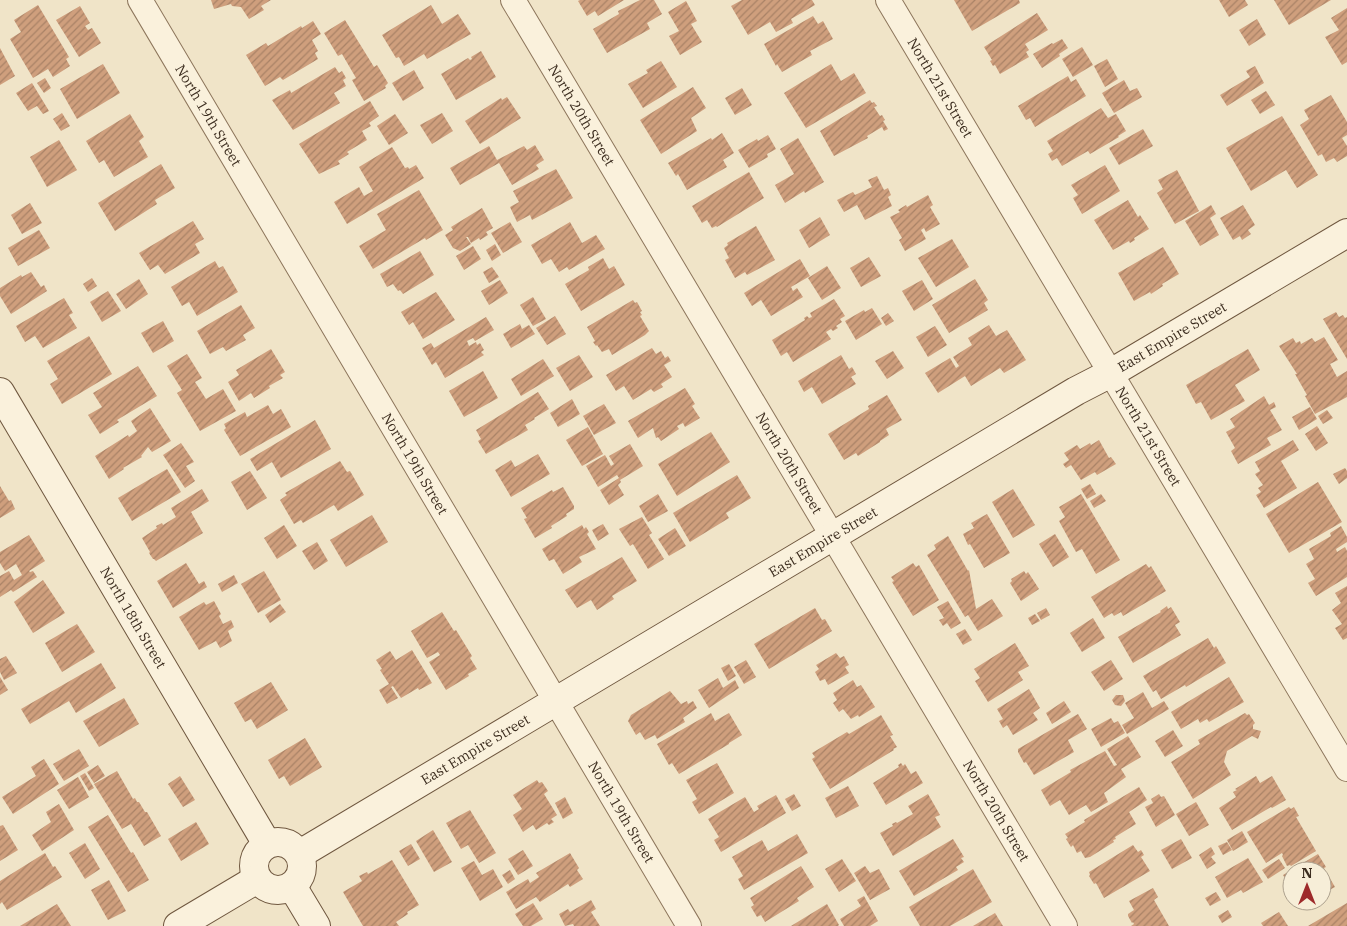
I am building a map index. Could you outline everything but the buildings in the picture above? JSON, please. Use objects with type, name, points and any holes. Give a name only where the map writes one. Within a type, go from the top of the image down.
[{"type":"street","name":"North 19th Street","points":[[140,0],[689,926]]},
{"type":"street","name":"North 20th Street","points":[[513,0],[1065,926]]},
{"type":"street","name":"North 21st Street","points":[[888,0],[1347,769]]},
{"type":"street","name":"East Empire Street","points":[[300,854],[1076,391],[1111,373],[1347,232]]},
{"type":"street","name":"North 18th Street","points":[[0,392],[267,844]]},
{"type":"street","points":[[281,841],[294,847],[300,854],[303,867],[301,874],[292,886],[285,889],[269,888],[257,878],[254,871],[256,855],[267,844],[281,841]]},
{"type":"street","points":[[178,926],[257,878]]},
{"type":"street","points":[[292,886],[316,926]]}]
